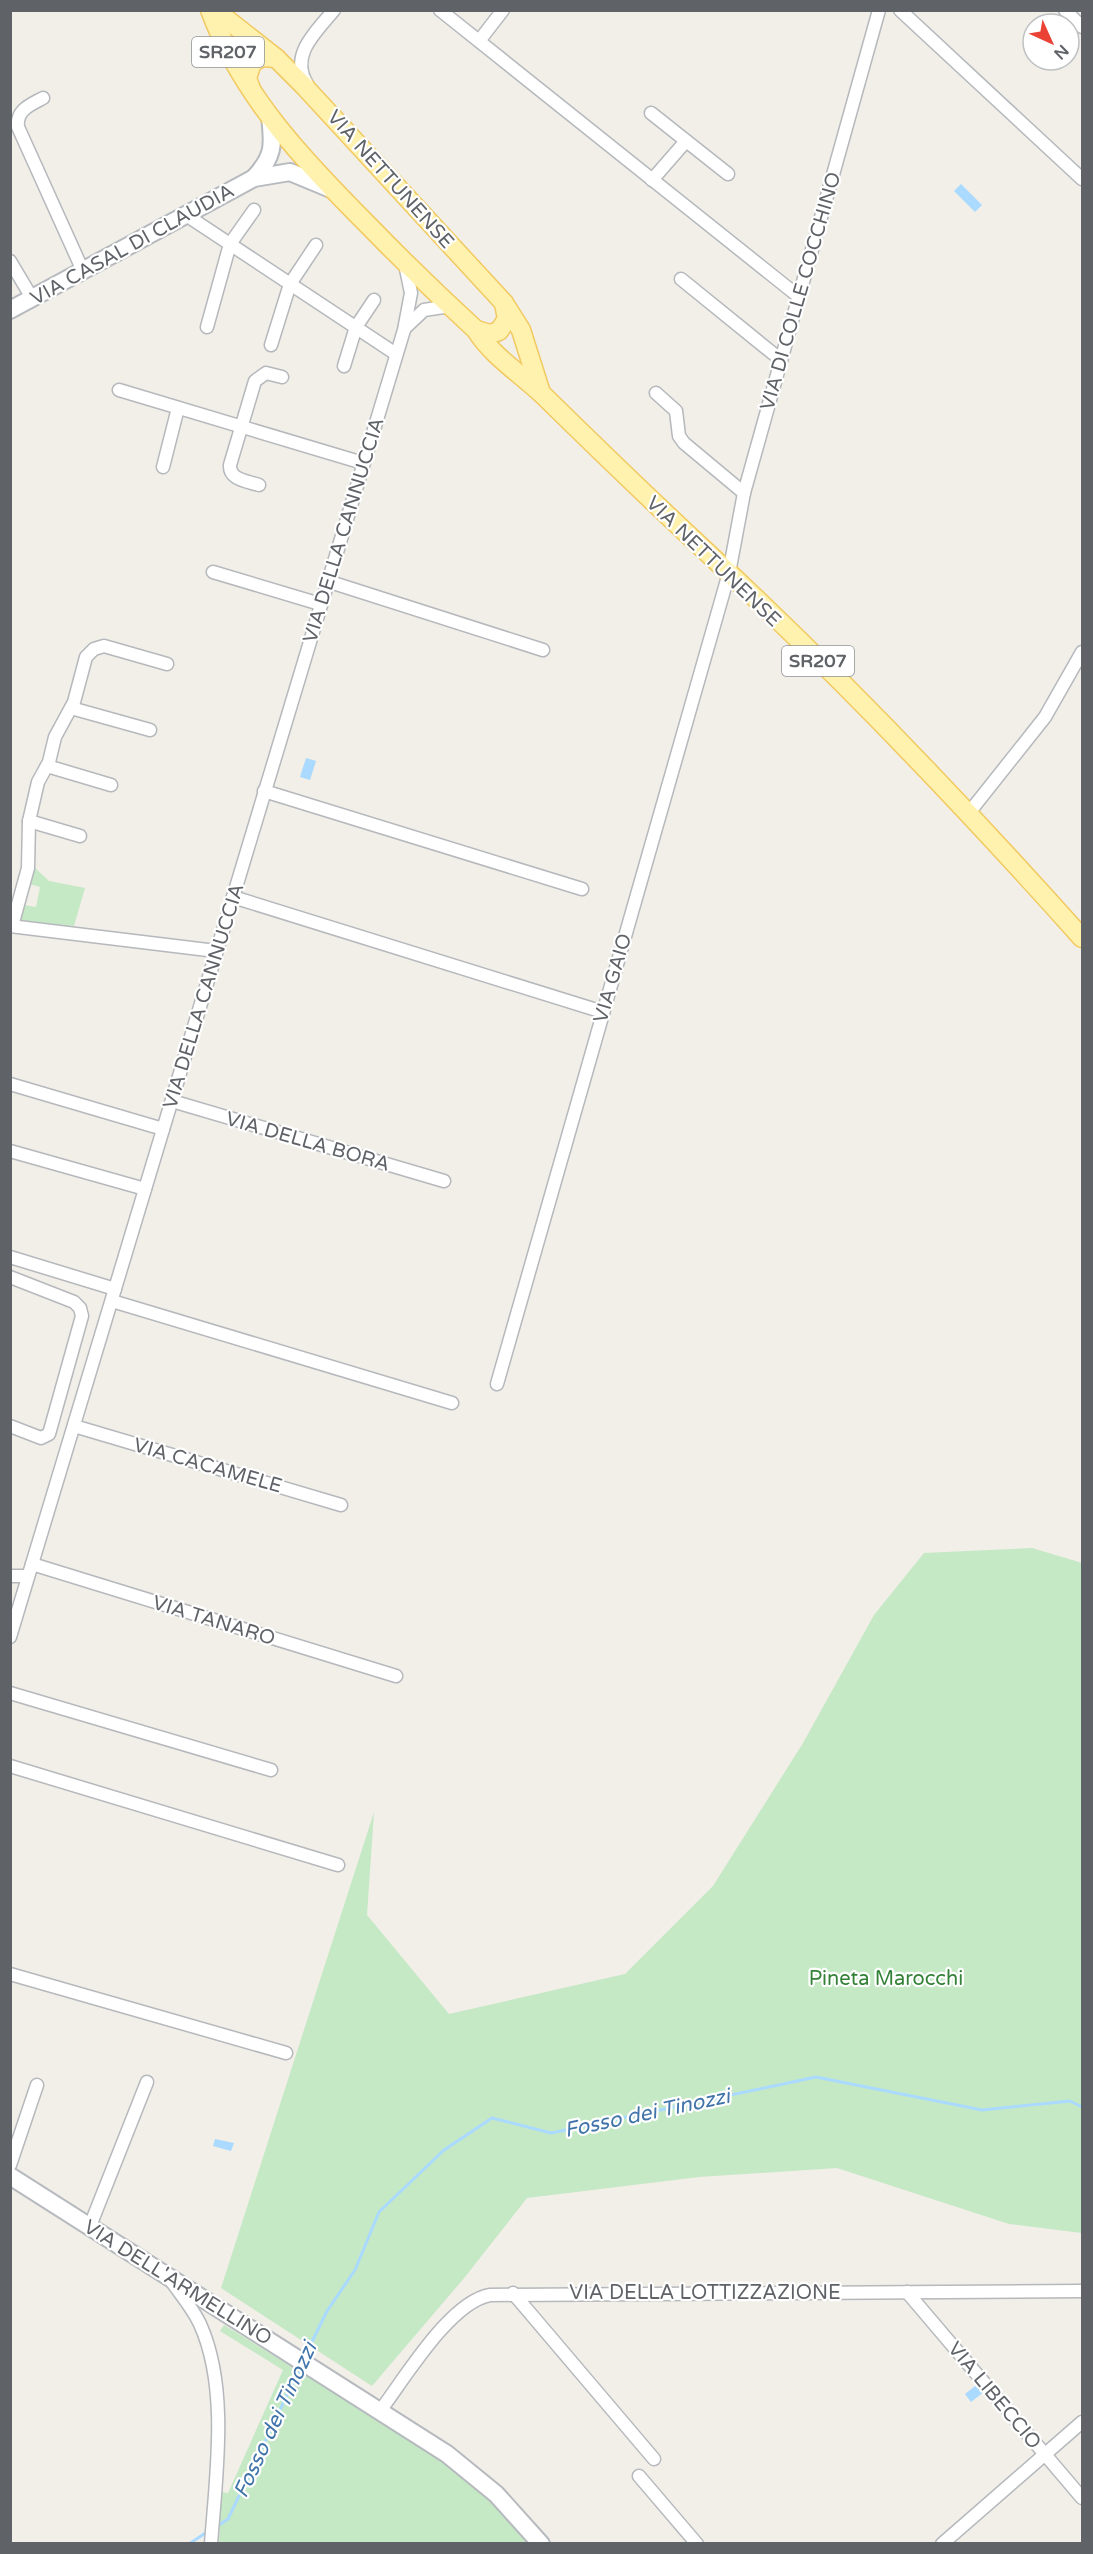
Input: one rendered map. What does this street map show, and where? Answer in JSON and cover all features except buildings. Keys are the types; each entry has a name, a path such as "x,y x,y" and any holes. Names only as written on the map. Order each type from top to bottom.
{"main road":[{"name":"VIA NETTUNENSE","path":"210,10 222,41 251,90 302,158 404,262 476,330 491,349 542,394 603,456 729,573 875,718 1083,938"},
{"name":"VIA NETTUNENSE","path":"215,10 277,60 322,104 504,303 521,330 542,394"},
{"name":"SR207","path":"251,90 247,78 252,63 262,57 277,60"},
{"path":"476,330 490,334 499,331 507,319 504,303"}],"street":[{"path":"322,104 301,72 302,54 334,10"},
{"path":"440,10 798,296"},
{"path":"478,41 503,10"},
{"name":"VIA DI COLLE COCCHINO","path":"729,573 744,493 879,10"},
{"path":"900,10 1083,179"},
{"path":"1065,10 1083,27"},
{"path":"277,60 294,53 310,40"},
{"path":"43,98 21,112 17,119 18,127 83,271"},
{"path":"651,113 728,174"},
{"name":"VIA CASAL DI CLAUDIA","path":"255,178 271,155 270,116"},
{"path":"652,180 686,141"},
{"name":"VIA CASAL DI CLAUDIA","path":"10,310 255,178 290,172 332,189"},
{"path":"207,327 230,244 254,210"},
{"path":"186,215 396,354"},
{"path":"271,345 290,284 316,245"},
{"path":"10,261 32,298"},
{"name":"VIA DELLA CANNUCCIA","path":"10,1637 404,330 411,293 404,262"},
{"path":"681,279 781,360"},
{"path":"344,366 356,327 374,300"},
{"name":"VIA DELLA CANNUCCIA","path":"404,330 421,312 432,307 450,306"},
{"path":"259,485 237,478 230,470 257,378 266,373 282,376"},
{"path":"119,390 363,464"},
{"path":"656,393 676,411 679,436 684,443 744,493"},
{"path":"163,467 178,408"},
{"path":"213,572 320,604"},
{"name":"VIA GAIO","path":"497,1384 729,573"},
{"path":"327,581 543,650"},
{"path":"167,664 108,646 97,647 86,657 71,708 56,737 47,766 38,782 29,821 29,862 11,926 216,951"},
{"path":"968,814 1047,714 1083,652"},
{"path":"71,708 150,730"},
{"path":"47,766 111,785"},
{"path":"264,792 582,889"},
{"path":"29,821 80,836"},
{"path":"232,897 603,1012"},
{"path":"10,1084 163,1129"},
{"name":"VIA DELLA BORA","path":"172,1101 444,1181"},
{"path":"10,1151 145,1189"},
{"path":"10,1257 114,1295 452,1403"},
{"path":"10,1277 71,1300 79,1305 82,1314 49,1434 41,1438 10,1426"},
{"name":"VIA CACAMELE","path":"74,1426 341,1504"},
{"name":"VIA TANARO","path":"10,1576 30,1570 396,1676"},
{"path":"10,1693 271,1770"},
{"path":"10,1766 338,1865"},
{"path":"10,1974 286,2053"},
{"path":"90,2226 147,2082"},
{"path":"10,2165 37,2085"},
{"name":"VIA DELL'ARMELLINO","path":"10,2176 290,2353 473,2474 505,2503 541,2544"},
{"path":"166,2274 196,2317 213,2365 218,2410 212,2542"},
{"name":"VIA DELLA LOTTIZZAZIONE","path":"380,2411 458,2312 482,2297 513,2293 1083,2291"},
{"name":"VIA LIBECCIO","path":"907,2292 1083,2498"},
{"path":"513,2293 654,2459"},
{"path":"942,2544 1083,2422"},
{"path":"639,2476 697,2544"}],"green space":[{"path":"35,868 49,881 85,888 74,926 19,920 24,905 36,907 40,887 30,884"},
{"name":"Pineta Marocchi","path":"1032,1548 1082,1563 1082,2233 1009,2224 837,2168 699,2177 527,2198 465,2277 372,2386 221,2288 374,1812 367,1915 449,2014 625,1974 713,1886 803,1743 874,1615 924,1553"},
{"path":"224,2325 467,2474 539,2544 219,2544 221,2492 228,2493 283,2370 220,2331"}],"water":[{"path":"961,184 982,205 975,212 954,191"},
{"path":"306,758 316,761 310,780 300,777"},
{"path":"215,2139 234,2143 231,2151 213,2146"},
{"path":"979,2383 985,2391 971,2402 965,2394"}],"waterway":[{"name":"Fosso dei Tinozzi","path":"305,2356 327,2311 355,2270 379,2212 444,2150 492,2118 551,2133 816,2077 982,2110 1070,2101 1082,2107"},
{"name":"Fosso dei Tinozzi","path":"216,2527 228,2519 300,2368"},
{"name":"Fosso dei Tinozzi","path":"189,2544 207,2532"}]}
